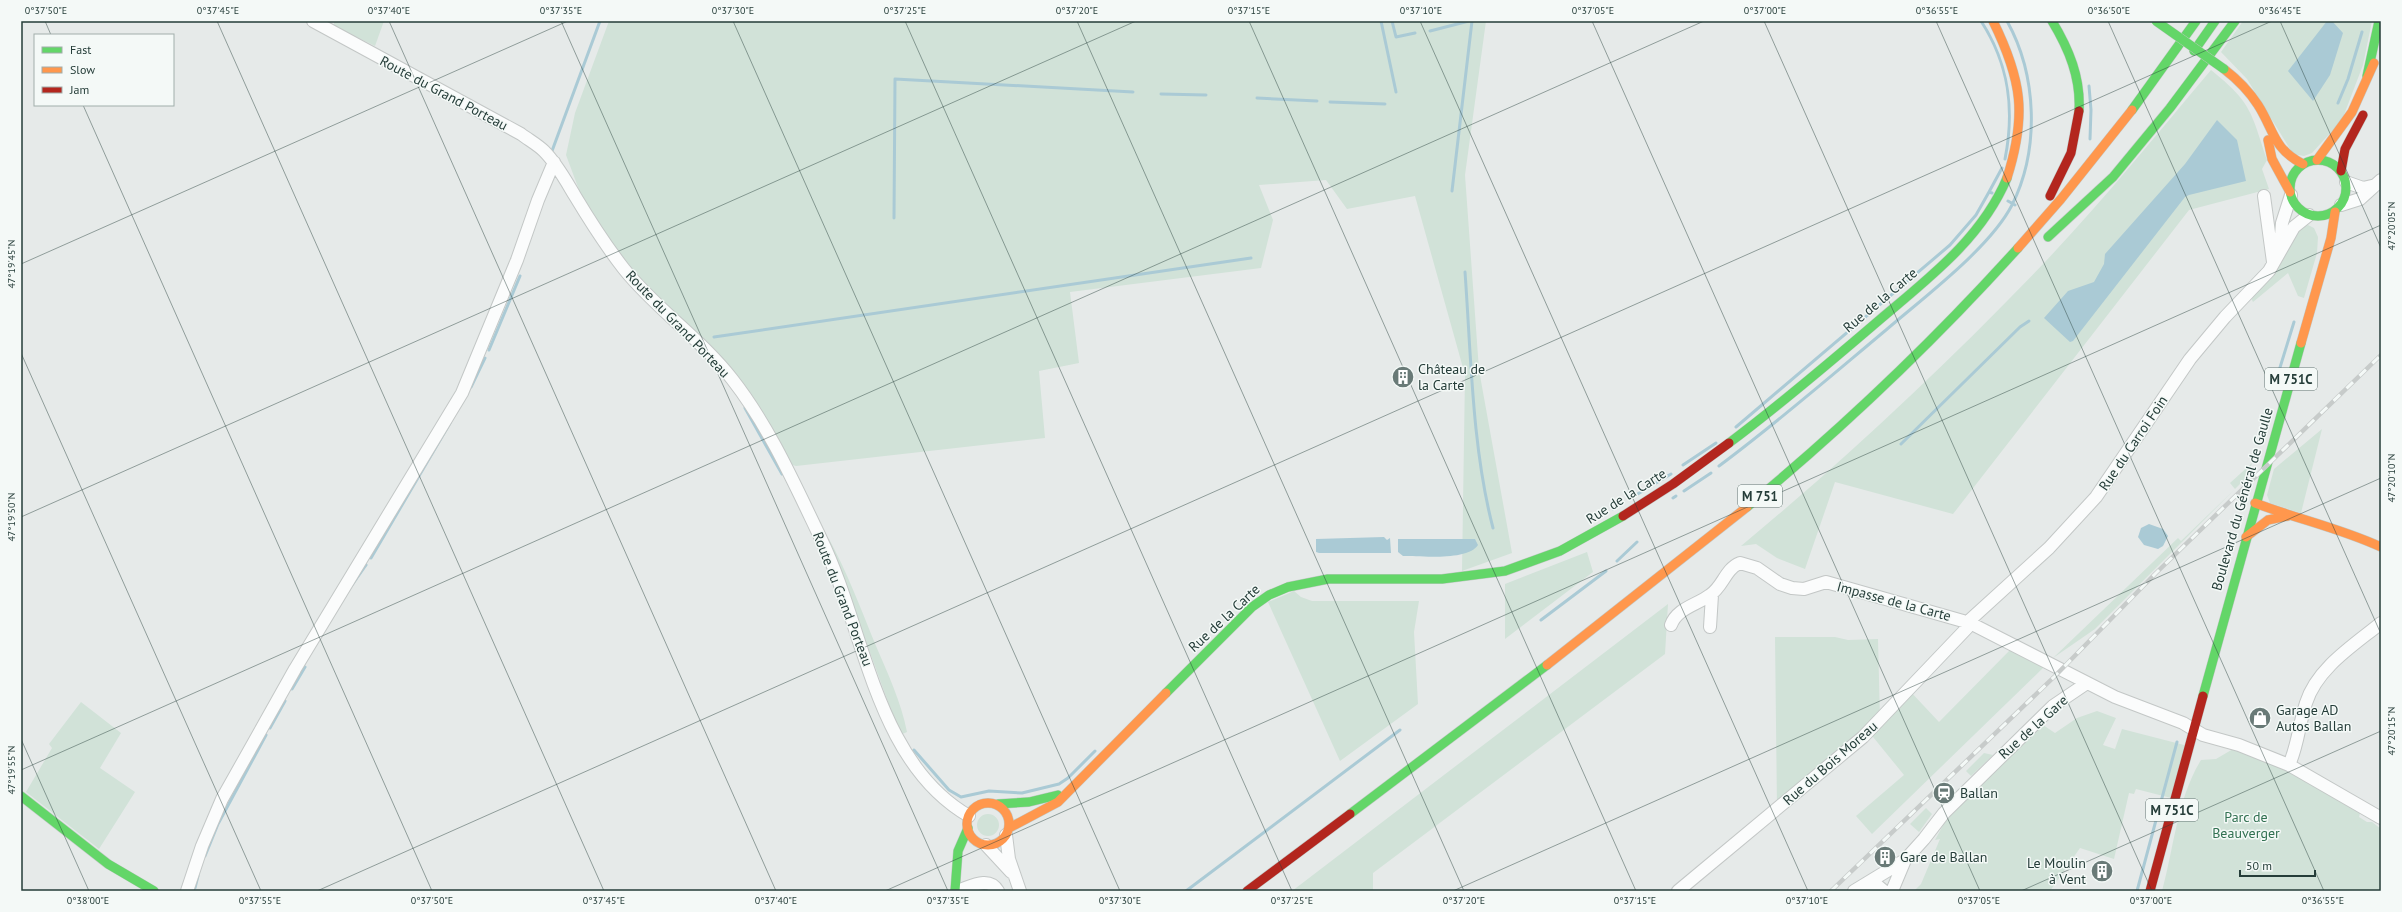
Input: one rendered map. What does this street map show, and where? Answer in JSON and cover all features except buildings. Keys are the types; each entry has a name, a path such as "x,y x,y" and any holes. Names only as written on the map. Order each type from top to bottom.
{"main road":[{"name":"Rue de la Carte","path":"1008,832 1058,802 1252,607 1276,590 1308,581 1459,578 1508,571 1554,554 1608,525 1670,486 1747,431 1948,261 1982,225 1996,203 2010,173 2017,144 2020,115 2013,70 2006,47 1993,21"},
{"path":"2010,258 2058,184 2070,157 2078,130 2080,102 2077,78 2068,50 2052,21"},
{"path":"2156,21 2224,69 2250,95 2282,153 2303,164"},
{"name":"M 751","path":"1247,891 1598,626 1760,496 1820,445 1896,375 2010,258 2112,136 2196,21"},
{"path":"2190,58 2215,21"},
{"path":"2100,176 2046,240 2113,177 2170,108 2235,21"},
{"path":"2367,76 2379,21"},
{"path":"2317,160 2352,112 2381,48"},
{"path":"2341,171 2345,149 2366,105 2381,48"},
{"path":"2266,124 2272,159 2290,194"},
{"path":"2290,194 2292,178 2303,164 2317,160 2330,162 2341,171 2346,182"},
{"name":"M 751C","path":"2338,209 2346,194 2346,182"},
{"name":"M 751C","path":"2290,194 2295,206 2312,216"},
{"path":"2312,216 2326,216 2338,209"},
{"name":"Boulevard du Général de Gaulle","path":"2194,728 2338,209"},
{"name":"Boulevard du Général de Gaulle","path":"2312,216 2322,230 2326,254"},
{"path":"2256,503 2288,516 2353,534 2381,547"},
{"path":"2246,537 2268,520 2288,516"},
{"name":"M 751C","path":"2150,891 2194,728"},
{"path":"956,891 957,870 955,856 957,847 968,828 969,816 978,805 984,803 998,804 1029,802 1066,794"},
{"path":"21,796 108,864 154,891"},
{"path":"957,870 969,853 983,844 1001,841 1008,832 1009,819 1005,810 998,804"},
{"path":"968,828 974,840 983,844"}],"street":[{"name":"Route du Grand Porteau","path":"312,21 521,134 544,150 554,162 591,222 624,269 656,304 704,347 732,378 754,411 822,541 900,746 932,789 969,816"},
{"path":"187,891 202,846 222,799 303,656 462,393 518,260 538,200 554,162"},
{"path":"2346,182 2363,188 2378,183"},
{"path":"2338,209 2360,199 2378,183"},
{"name":"Rue du Carroi Foin","path":"2280,250 2282,223 2290,194"},
{"path":"2264,196 2274,263"},
{"name":"Rue du Carroi Foin","path":"1970,623 2064,533 2096,497 2190,359 2214,329 2274,263 2294,227 2312,216"},
{"name":"Impasse de la Carte","path":"1675,626 1678,614 1712,595 1731,568 1744,563 1757,568 1780,584 1792,588 1804,589 1826,582 1970,623 2048,661 2087,683"},
{"path":"1710,627 1712,595"},
{"name":"Rue du Bois Moreau","path":"1678,891 1863,737 1967,628 1970,623"},
{"path":"2289,765 2294,754 2306,703 2317,681 2330,666 2381,623"},
{"path":"2087,683 2194,728 2203,735 2239,745 2289,765 2381,818"},
{"name":"Rue de la Gare","path":"1854,891 1905,860 1924,839 1944,813 1985,771 2053,706 2087,683"},
{"path":"1008,832 1012,873 1020,891"},
{"path":"983,844 1012,873"},
{"name":"Rue de la Gare","path":"1892,891 1905,860"},
{"path":"956,891 986,882 992,884 998,891"},
{"path":"1866,884 1878,886 1884,891"}],"green space":[{"path":"334,21 384,21 375,46 334,26"},
{"path":"609,21 1486,21 1465,175 1479,370 1512,553 1462,571 1465,375 1415,196 1347,209 1326,180 1259,185 1273,220 1261,268 1070,292 1079,363 1039,371 1045,438 796,466 782,462 731,378 656,304 591,222 566,155 575,113"},
{"path":"2243,21 2372,21 2363,65 2342,120 2312,153 2304,156 2293,154 2247,79 2221,52"},
{"path":"2211,70 2225,81 2243,100 2253,119 2267,160 2262,169 2269,189 2189,210 1953,514 1835,482 1805,569 1777,558 1756,544 1741,546 1820,479 1896,409 2008,300 2087,216"},
{"path":"2308,225 2314,228 2318,237 2317,253 2304,298 2298,296 2288,273 2253,302 2251,298 2277,270 2297,232 2302,227"},
{"path":"2322,429 2301,513 2270,503 2267,495 2274,469"},
{"path":"2252,463 2248,476 2235,489 2230,483"},
{"path":"2235,489 2095,629 2053,658 2178,538 2181,541"},
{"path":"828,537 854,591 898,699 907,732 900,735"},
{"path":"1587,552 1593,572 1505,639 1505,584"},
{"path":"1294,591 1301,597 1312,601 1419,601 1414,632 1418,704 1340,761 1268,602"},
{"path":"1668,604 1665,654 1373,873 1373,891 1292,891"},
{"path":"1775,637 1835,637 1848,640 1878,639 1880,720 1908,689 1939,722 2010,650 2044,667 1872,834 1856,816 1904,775 1869,732 1777,809"},
{"path":"81,702 121,733 100,768 135,792 99,849 26,792 52,748 49,744"},
{"path":"2097,711 2116,718 2103,745 2115,749 2122,729 2188,746 2175,799 2136,789 2134,794 2129,793 2114,859 2080,848 2050,891 1914,891 1921,884 1940,839 1935,840 1947,818 2043,725 2055,733 2077,718"},
{"name":"Parc de Beauverger","path":"2233,749 2262,757 2360,813 2359,817 2367,822 2372,822 2381,829 2381,891 2162,891 2181,807 2193,775 2201,760 2216,759"},
{"path":"1984,753 1993,755 1971,776 1966,771"},
{"path":"1926,808 1932,814 1919,832 1910,824"},
{"path":"988,814 996,817 999,825 996,833 988,836 980,833 977,825 980,817"}],"water":[{"path":"2327,21 2332,21 2343,33 2330,75 2313,101 2288,71"},
{"path":"2217,120 2237,140 2246,181 2185,197 2073,341 2070,342 2044,318 2068,291 2094,282 2104,264 2105,254 2185,164"},
{"path":"2149,524 2163,529 2168,536 2163,546 2158,549 2144,545 2138,537 2141,528"},
{"path":"1384,537 1387,540 1390,538 1391,553 1316,552 1316,539"},
{"path":"1398,539 1475,539 1478,545 1473,550 1455,556 1403,556 1398,552"}],"waterway":[{"path":"552,151 600,21"},
{"path":"1381,21 1396,92"},
{"path":"1392,21 1396,37 1415,33"},
{"path":"1430,31 1469,21"},
{"path":"1452,191 1472,21"},
{"path":"1981,21 1998,54 2004,70 2007,87 2009,122 2005,159"},
{"path":"1719,466 1783,416 1955,272 1988,238 2002,221 2012,205 2021,183 2031,136 2029,88 2017,42 2007,21"},
{"path":"2338,103 2348,79 2362,32"},
{"path":"894,218 895,79 1133,92"},
{"path":"2089,86 2091,110 2090,139"},
{"path":"1161,94 1206,95"},
{"path":"1257,98 1317,101"},
{"path":"1330,102 1385,104"},
{"path":"1989,192 2002,168"},
{"path":"1736,427 1950,245 1976,215 1989,192 1992,193"},
{"path":"2008,201 2015,205"},
{"path":"714,337 1251,258"},
{"path":"1465,272 1476,433 1486,497 1493,528"},
{"path":"489,350 520,276"},
{"path":"1901,444 2020,327 2029,321"},
{"path":"2278,374 2294,322"},
{"path":"471,387 485,358"},
{"path":"745,408 782,474"},
{"path":"371,558 450,423"},
{"path":"1683,465 1716,443"},
{"path":"1684,491 1711,473"},
{"path":"1631,498 1671,474"},
{"path":"1613,509 1621,504"},
{"path":"1617,561 1637,542"},
{"path":"352,585 366,565"},
{"path":"1541,620 1606,571"},
{"path":"292,689 305,667"},
{"path":"270,728 285,701"},
{"path":"1186,891 1400,730"},
{"path":"205,856 218,824 266,735"},
{"path":"2137,891 2177,742"},
{"path":"914,750 949,790 961,797 989,791 1022,793 1059,784 1068,778 1095,751"},
{"path":"195,888 198,876"}],"railway":[{"path":"1831,891 2055,676 2156,573 2381,355"}],"traffic: fast":[{"path":"2052,21 2064,42 2073,64 2078,87 2079,111"},
{"path":"2156,21 2224,69"},
{"path":"2132,110 2196,21"},
{"path":"2194,51 2215,21"},
{"path":"2048,237 2113,177 2170,108 2235,21"},
{"path":"2367,76 2379,21"},
{"path":"2312,160 2324,160 2334,164 2342,172 2346,182 2346,188 2346,194 2342,204 2334,212 2324,216 2312,216 2302,212 2294,204 2290,194 2290,182 2294,172 2302,164 2312,160"},
{"path":"1729,443 1822,369 1951,258 1983,221 2007,178"},
{"path":"1747,507 1818,446 1921,350 2018,248"},
{"path":"2203,696 2301,343"},
{"path":"1166,693 1252,607 1269,595 1288,587 1328,579 1442,579 1505,571 1560,551 1623,516"},
{"path":"1350,814 1547,665"},
{"path":"998,804 1029,802 1058,795"},
{"path":"21,796 108,864 154,891"},
{"path":"955,891 958,851 968,828"}],"traffic: slow":[{"path":"1993,21 2010,62 2018,98 2019,116 2017,135 2007,178"},
{"path":"2317,160 2352,112 2374,63"},
{"path":"2224,69 2234,77 2254,100 2280,145 2293,158 2303,164"},
{"path":"2018,248 2061,199 2132,110"},
{"path":"2268,140 2272,159 2290,192"},
{"path":"2301,343 2331,238 2335,212"},
{"path":"2255,503 2350,534 2381,547"},
{"path":"1547,665 1747,507"},
{"path":"2246,537 2268,520 2288,516"},
{"path":"1009,828 1058,802 1166,693"},
{"path":"984,803 992,803 1000,806 1006,812 1009,824 1006,836 1000,842 992,845 984,845 976,842 970,836 967,828 967,820 970,812 976,806 984,803"}],"traffic: jam":[{"path":"2050,196 2071,153 2079,111"},
{"path":"2341,171 2345,149 2363,115"},
{"path":"1623,516 1673,484 1729,443"},
{"path":"2150,891 2203,696"},
{"path":"1247,891 1350,814"}],"place":[{"name":"Château de la Carte","path":"1403,377"},
{"name":"Garage AD Autos Ballan","path":"2260,718"},
{"name":"Ballan","path":"1944,793"},
{"name":"Gare de Ballan","path":"1885,857"},
{"name":"Le Moulin à Vent","path":"2102,871"}]}
